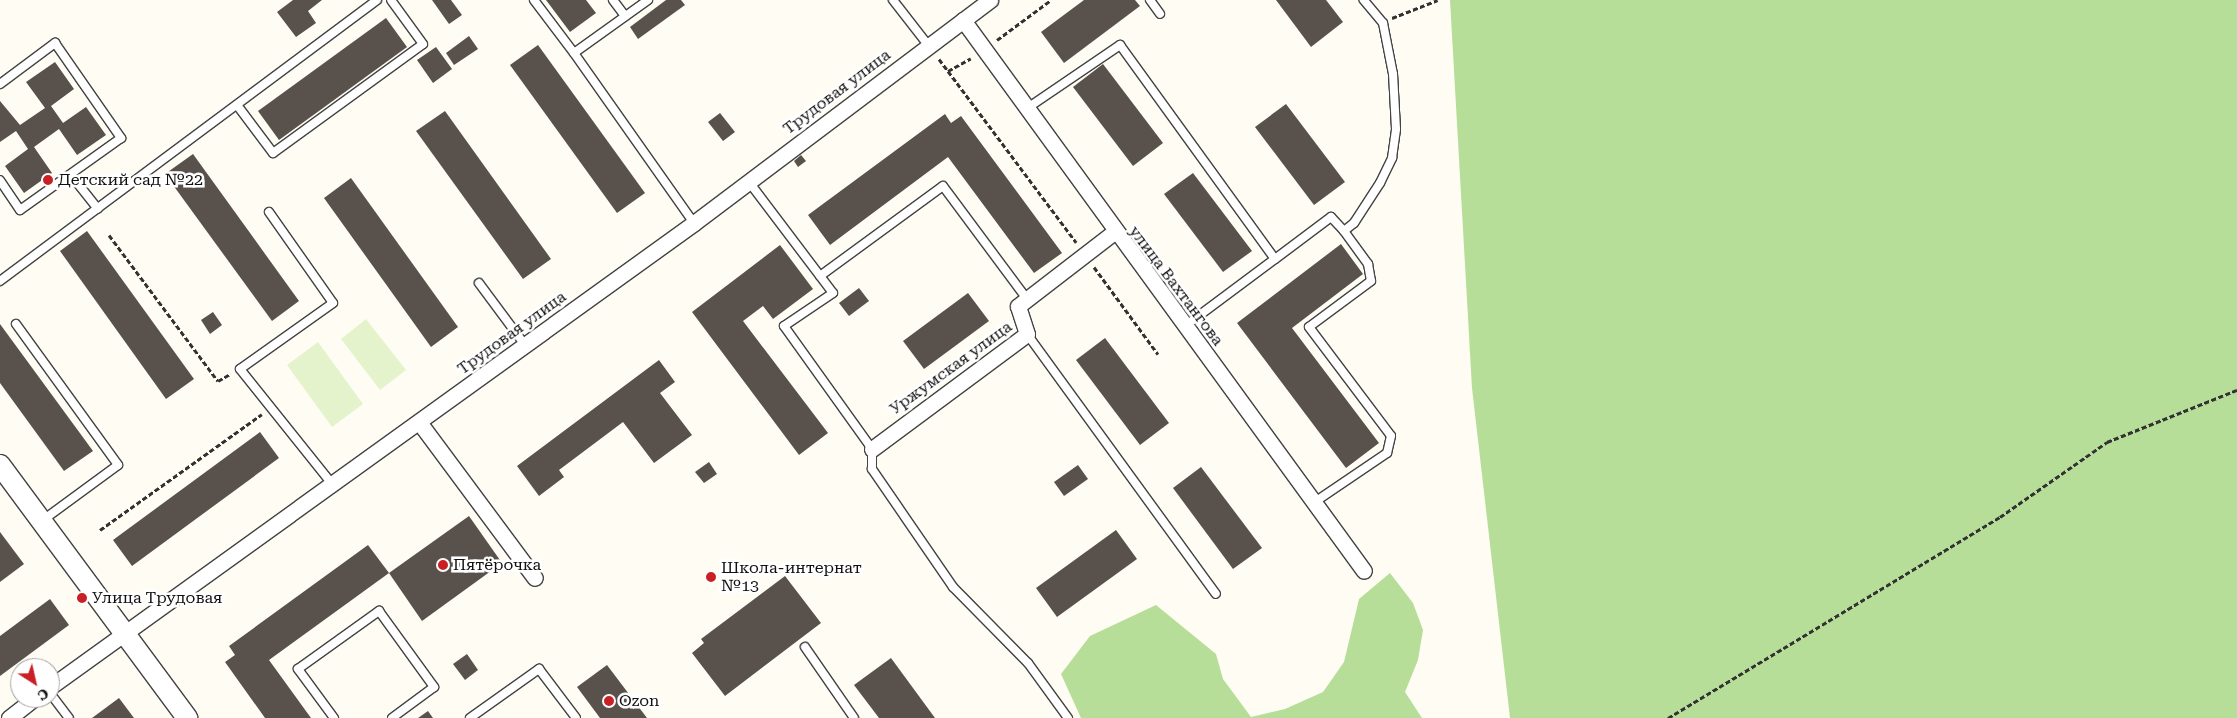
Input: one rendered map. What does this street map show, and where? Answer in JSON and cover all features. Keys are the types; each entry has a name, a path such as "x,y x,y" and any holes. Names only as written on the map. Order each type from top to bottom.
{"street":[{"name":"Трудовая улица","path":"60,680 694,223 990,0"},
{"name":"улица Вахтангова","path":"963,20 1114,232 1316,501 1364,571"},
{"path":"1027,299 1114,232"},
{"name":"Уржумская улица","path":"872,449 1027,334 1018,306 1027,299"},
{"path":"418,422 535,578"},
{"path":"0,464 187,718"},
{"path":"9,718 22,708"}],"lane":[{"path":"0,281 377,0"},
{"path":"238,105 272,153 423,44 391,0"},
{"path":"534,0 574,52 694,223"},
{"path":"613,0 625,16"},
{"path":"574,52 648,0"},
{"path":"893,0 928,45"},
{"path":"1150,0 1160,14"},
{"path":"1344,231 1354,223 1392,158 1396,130 1393,74 1383,23 1364,0"},
{"path":"0,84 55,43 120,138 20,210 0,180"},
{"path":"1026,109 1120,45 1275,259"},
{"path":"71,175 98,209"},
{"path":"748,182 833,293 784,326 872,449 872,469 953,587 1028,663 1068,718"},
{"path":"820,276 943,186 1027,299"},
{"path":"269,212 333,303 240,369 273,407 332,484"},
{"path":"1185,326 1330,217 1344,231 1368,264 1371,281 1309,327 1391,436 1386,453 1316,501"},
{"path":"478,283 525,345"},
{"path":"16,324 118,465 42,521"},
{"path":"1027,334 1216,594"},
{"path":"334,718 298,669 378,611 434,687 392,718"},
{"path":"805,647 854,718"},
{"path":"470,718 539,669 576,718"},
{"path":"60,706 69,718"}],"path":[{"path":"948,71 984,50 1051,0"},
{"path":"1383,23 1414,6 1438,0"},
{"path":"928,45 1158,354"},
{"path":"108,235 218,381 240,369"},
{"path":"1668,718 2000,517 2107,442 2237,390"},
{"path":"100,530 273,407"}],"green space":[{"path":"1450,0 2237,0 2237,718 1510,718 1472,388"},
{"path":"366,319 406,370 380,390 341,339"},
{"path":"318,342 363,404 332,427 287,365"},
{"path":"1390,573 1413,603 1423,630 1418,660 1405,692 1422,718 1081,718 1061,674 1090,636 1156,605 1216,654 1223,679 1251,717 1285,709 1323,692 1344,662 1359,599"}],"building":[{"path":"293,0 322,0 308,11 316,23 296,37 277,12"},
{"path":"432,0 451,0 462,15 449,24"},
{"path":"546,0 586,0 596,13 570,32"},
{"path":"666,0 681,0 685,5 638,39 630,27"},
{"path":"1084,0 1135,0 1140,6 1064,63 1041,32"},
{"path":"1276,0 1326,0 1343,22 1311,47"},
{"path":"386,18 407,47 279,140 258,111"},
{"path":"469,36 478,49 454,65 446,53"},
{"path":"538,45 645,193 617,213 510,65"},
{"path":"436,47 452,69 433,83 417,60"},
{"path":"55,62 74,89 51,106 63,123 86,107 106,135 77,155 59,129 34,147 52,173 24,193 5,166 28,149 16,131 0,142 0,101 20,125 45,108 26,82"},
{"path":"1103,64 1163,143 1133,166 1073,87"},
{"path":"1286,104 1345,182 1314,205 1255,127"},
{"path":"445,111 551,259 523,279 416,131"},
{"path":"720,113 735,132 723,141 708,122"},
{"path":"945,114 951,123 961,116 1062,253 1034,273 948,157 830,245 808,215"},
{"path":"193,154 299,301 272,321 165,174"},
{"path":"801,155 806,161 798,167 794,161"},
{"path":"1193,173 1252,251 1223,272 1164,194"},
{"path":"351,178 458,327 431,347 324,198"},
{"path":"87,231 194,379 166,399 60,251"},
{"path":"1341,244 1363,274 1292,328 1379,443 1346,468 1237,323"},
{"path":"780,245 813,289 773,319 763,306 743,321 828,433 799,455 692,312"},
{"path":"859,288 869,301 849,316 839,303"},
{"path":"968,293 989,321 924,369 903,341"},
{"path":"213,312 222,325 210,334 201,320"},
{"path":"0,324 93,451 64,471 0,383"},
{"path":"1105,338 1169,423 1140,445 1076,360"},
{"path":"659,360 675,382 660,393 692,435 654,463 623,422 559,470 564,477 539,496 517,466"},
{"path":"260,432 279,458 132,566 113,540"},
{"path":"709,462 717,474 704,483 695,472"},
{"path":"1078,465 1088,479 1064,496 1054,482"},
{"path":"1201,467 1262,548 1233,569 1173,488"},
{"path":"469,516 502,563 422,621 389,573"},
{"path":"1116,530 1137,559 1057,617 1036,588"},
{"path":"0,532 24,564 0,582"},
{"path":"368,545 389,573 269,660 311,718 265,718 225,662 235,655 229,646"},
{"path":"785,576 821,623 725,696 692,653 704,643 701,639"},
{"path":"50,599 69,625 24,658 10,658 10,669 0,676 0,636"},
{"path":"467,654 478,670 465,680 453,664"},
{"path":"891,658 935,718 879,718 854,685"},
{"path":"607,665 647,718 600,718 577,687"},
{"path":"119,698 134,718 92,718"},
{"path":"428,711 433,718 418,718"}],"place":[{"name":"Детский сад №22","path":"48,180"},
{"name":"Пятёрочка","path":"443,565"},
{"name":"Школа-интернат №13","path":"711,577"},
{"name":"Улица Трудовая","path":"82,598"},
{"name":"Ozon","path":"609,701"}]}
